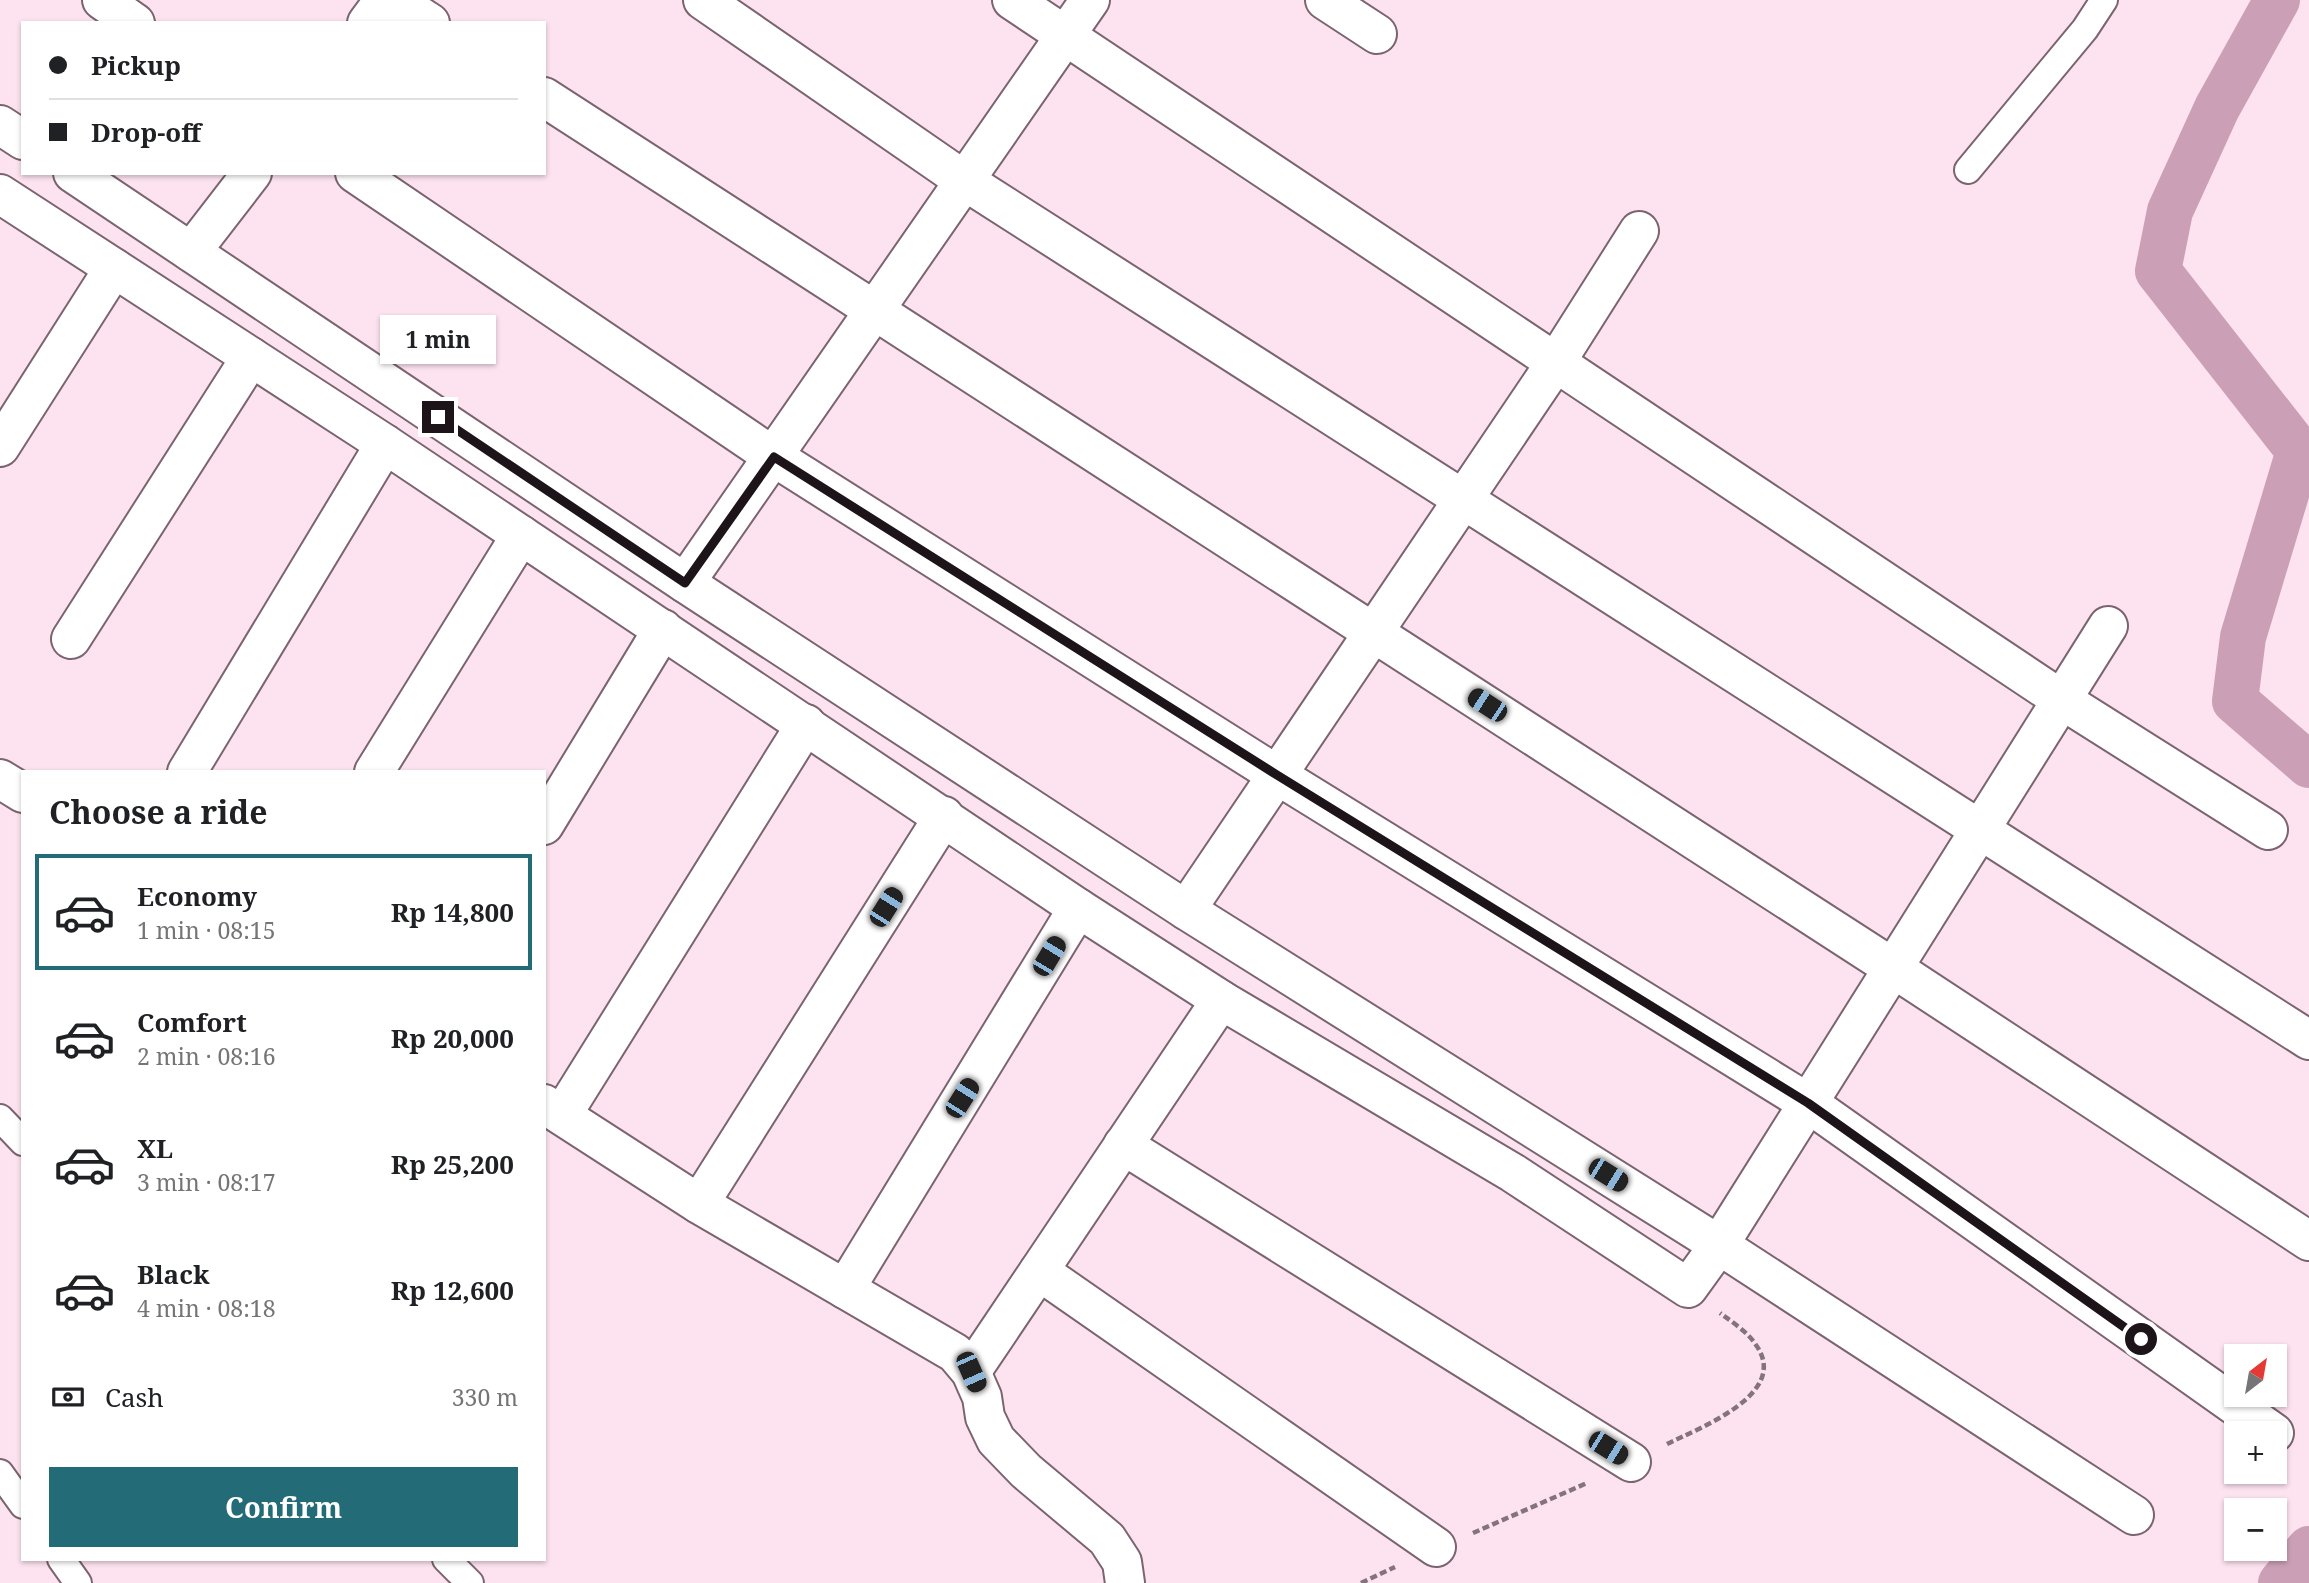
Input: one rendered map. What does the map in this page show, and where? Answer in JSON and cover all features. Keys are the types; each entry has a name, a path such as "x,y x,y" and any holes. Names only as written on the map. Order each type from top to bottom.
{"street":[{"path":"103,0 132,21"},
{"path":"368,21 384,0"},
{"path":"395,0 427,21"},
{"path":"704,0 965,181 2309,1040"},
{"path":"1012,0 2062,700 2268,830"},
{"path":"685,583 1090,0"},
{"path":"1325,0 1377,34"},
{"path":"546,98 1893,968 2309,1241"},
{"path":"0,125 21,139"},
{"path":"76,175 685,583 1186,910 1542,1132 2134,1515"},
{"path":"191,252 249,175"},
{"path":"358,175 774,457 1277,775 1808,1103 2257,1421"},
{"path":"0,194 386,444 1078,908 1221,1000 1513,1173 1688,1288 1719,1245 2108,626"},
{"path":"1186,910 1556,362 1639,231"},
{"path":"0,447 114,268"},
{"path":"71,639 251,357"},
{"path":"188,770 386,444"},
{"path":"375,770 522,535"},
{"path":"546,822 663,629"},
{"path":"806,724 553,1109 699,1204 955,1353 971,1372 982,1397 985,1417 996,1440 1026,1471 1107,1539 1122,1562 1125,1583"},
{"path":"0,779 21,792"},
{"path":"699,1204 944,816"},
{"path":"845,1289 1078,908"},
{"path":"971,1372 1221,1000"},
{"path":"1513,1173 1542,1132"},
{"path":"1123,1145 1631,1462"},
{"path":"1039,1271 1436,1547"}],"lane":[{"path":"1968,170 2085,29 2104,0"},
{"path":"0,1118 21,1140"},
{"path":"0,1473 21,1502"},
{"path":"62,1561 78,1583"},
{"path":"448,1561 470,1583"}],"waterway":[{"path":"2277,0 2217,108 2170,211 2158,271 2299,451 2243,637 2235,701 2309,765"},
{"path":"2281,1583 2309,1549"}],"route":[{"path":"438,417 685,583 774,457 1277,775 1808,1103 2141,1339"}]}
